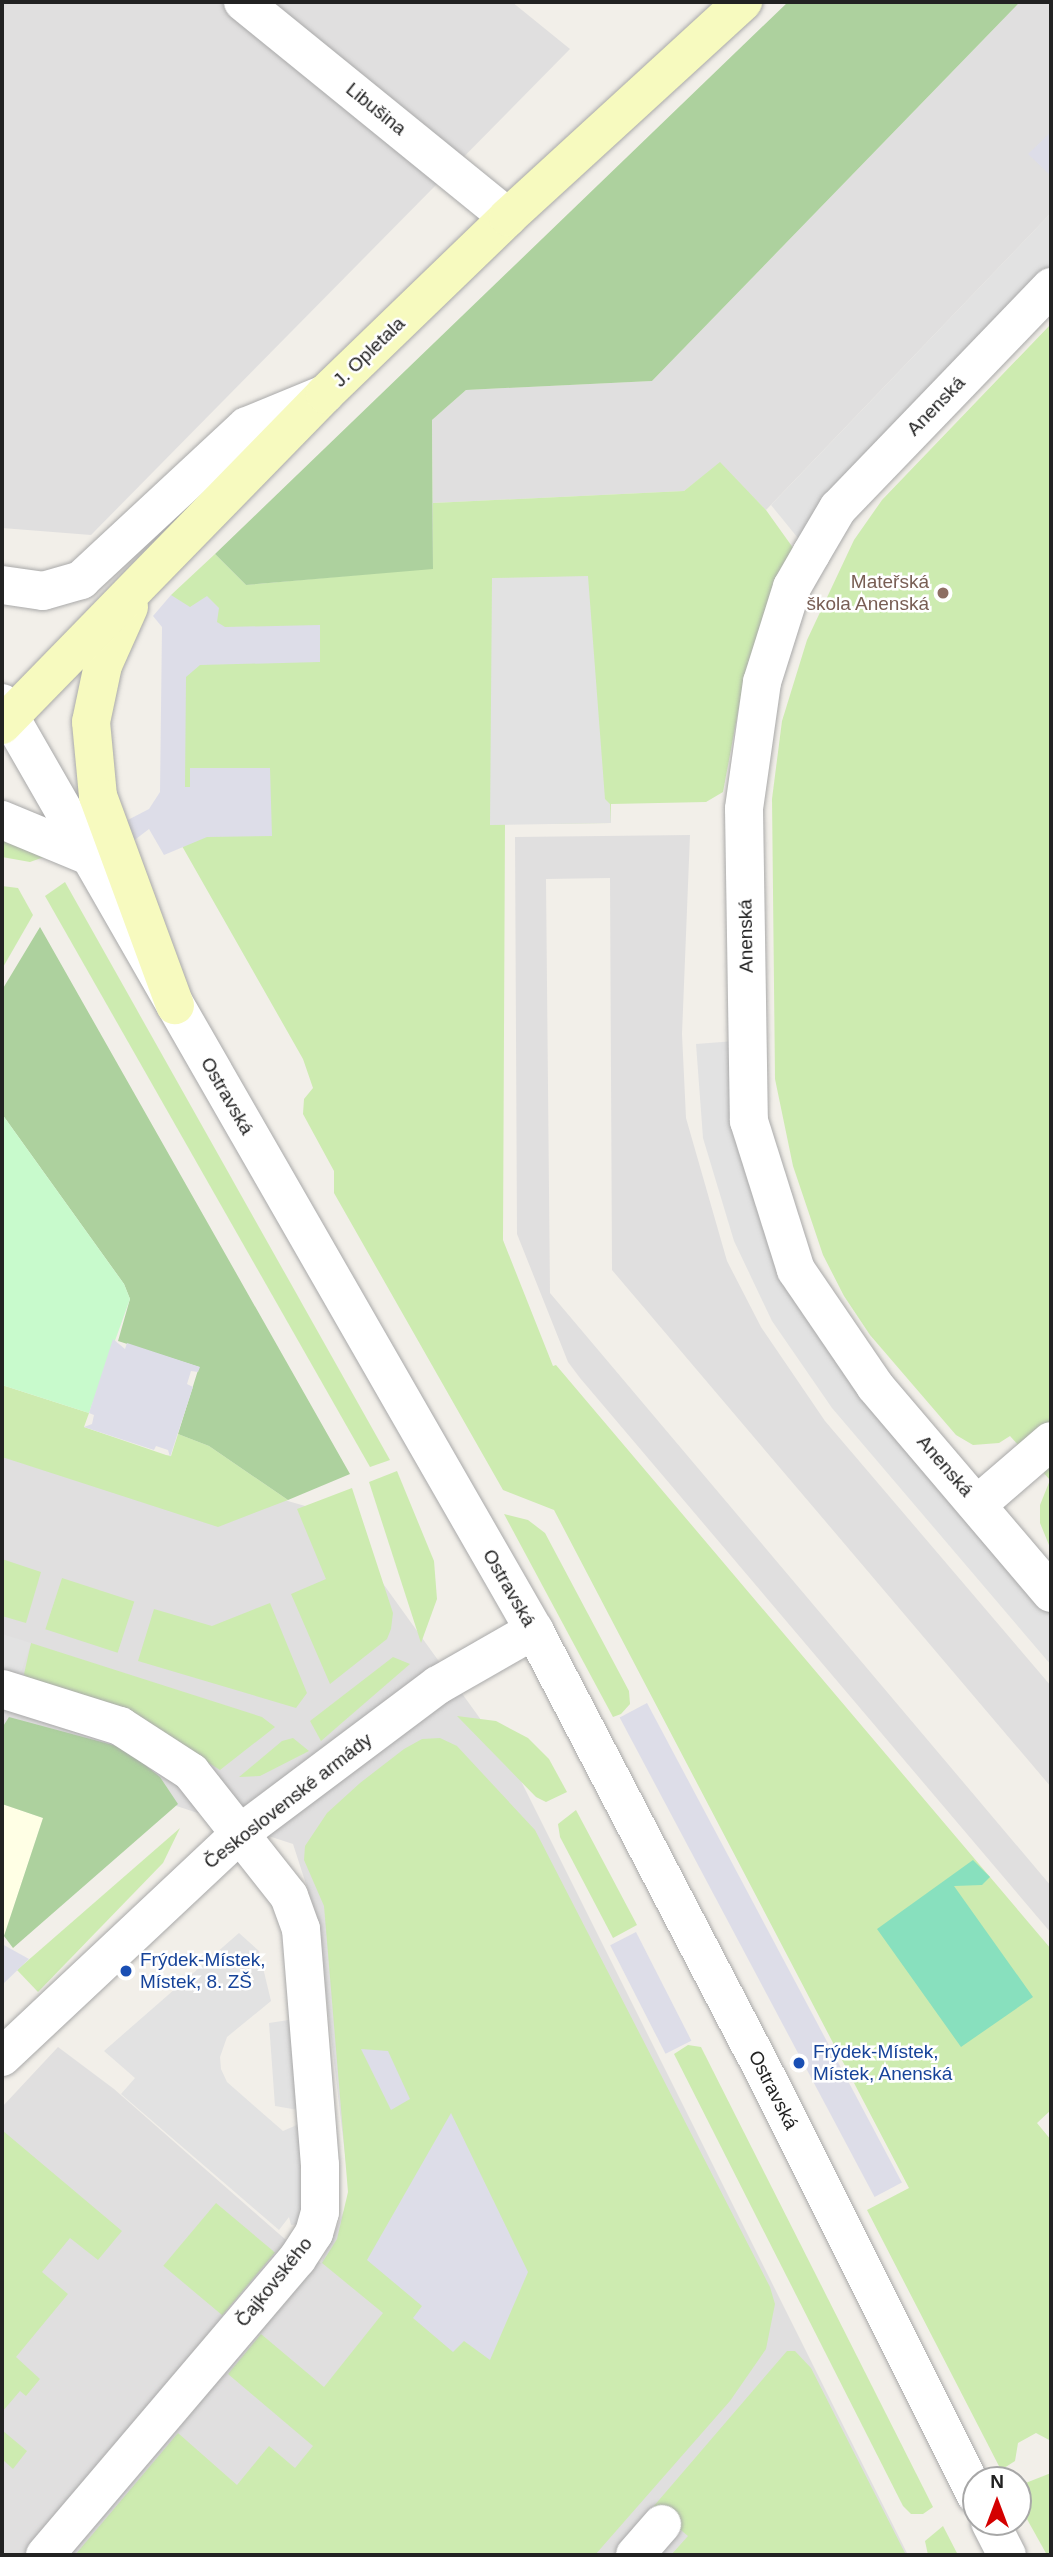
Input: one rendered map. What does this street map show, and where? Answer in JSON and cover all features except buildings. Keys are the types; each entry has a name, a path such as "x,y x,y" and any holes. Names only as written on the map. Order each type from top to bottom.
{"main road":[{"name":"J. Opletala","path":"4,715 140,583 325,394 508,217 743,2"},
{"path":"140,583 103,665 91,722 98,796 175,1005"}],"street":[{"name":"Libušina","path":"243,2 508,217"},
{"name":"Anenská","path":"1051,287 838,508 792,587 762,682 744,809 749,1121 796,1270 875,1386 1051,1593"},
{"path":"2,585 43,591 81,580 247,426 325,394"},
{"name":"Ostravská","path":"4,715 89,856 534,1630 754,2052 962,2467"},
{"path":"2,820 89,856"},
{"path":"978,1504 1051,1441"},
{"name":"Československé armády","path":"2,2057 242,1832 438,1685 534,1630"},
{"name":"Čajkovského","path":"2,1689 120,1726 191,1772 242,1832 289,1896 301,1929 320,2212 313,2233 297,2259 45,2555"},
{"path":"635,2555 662,2524"},
{"path":"997,2536 1007,2555"}],"shaded area":[{"path":"2,2 512,2 570,49 91,535 2,528"},
{"path":"1020,2 1051,2 1051,213 766,510 720,463 684,491 433,503 432,420 466,390 652,381"},
{"path":"1051,132 1051,176 1028,154"},
{"path":"1051,213 1051,287 811,554 771,505"},
{"path":"588,576 605,799 610,804 611,823 490,825 492,578"},
{"path":"171,595 190,607 207,596 219,608 217,622 225,627 320,625 320,662 200,665 186,677 185,787 190,787 190,768 270,768 272,836 207,837 164,855 149,829 132,842 122,823 149,809 160,792 162,627 153,616"},
{"path":"690,835 682,1034 686,1118 727,1261 761,1327 825,1421 1051,1686 1051,1787 612,1270 610,878 546,879 550,1293 1051,1886 1051,1933 580,1378 568,1362 517,1234 515,837"},
{"path":"748,1040 796,1270 1051,1593 1051,1665 832,1408 772,1321 734,1241 703,1138 696,1044"},
{"path":"113,1339 125,1349 127,1343 200,1367 198,1372 191,1371 187,1384 193,1387 170,1457 168,1450 156,1446 154,1450 84,1427 92,1424 94,1415 89,1413"},
{"path":"2,1419 333,1514 512,1763 908,2555 2,2555 2,2107 58,2047 114,2089 286,2240 321,2263 350,2197 317,1918 293,1844 2,1749"},
{"path":"2,1634 31,1643 2,1728"},
{"path":"647,1703 902,2182 875,2197 620,1718"},
{"path":"2,1804 43,1818 4,1936 2,1936"},
{"path":"636,1932 691,2041 666,2054 610,1945"},
{"path":"239,1933 259,1951 271,2001 227,2037 220,2057 221,2069 227,2082 283,2131 299,2124 302,2224 291,2225 289,2217 279,2230 121,2094 135,2078 104,2051"},
{"path":"2,1944 29,1959 2,1985"},
{"path":"308,2017 316,2113 275,2106 269,2023"},
{"path":"361,2049 388,2051 410,2099 391,2110"},
{"path":"451,2113 528,2272 490,2360 464,2341 453,2352 413,2318 422,2306 367,2260"}],"green space":[{"path":"788,2 1020,2 652,381 466,390 432,420 433,569 246,585 215,554"},
{"path":"1051,324 1051,1550 1040,1523 1040,1505 1050,1480 1010,1436 999,1443 973,1445 956,1435 870,1335 844,1296 823,1255 793,1166 775,1079 772,799 782,721 807,640 854,540 882,500"},
{"path":"720,462 766,510 796,552 776,586 746,669 723,792 706,802 611,804 611,823 505,824 503,1240 553,1366 556,1365 1051,1949 1051,2110 1037,2123 1051,2140 1051,2441 1036,2433 1018,2443 1015,2461 1007,2466 999,2466 867,2210 909,2188 554,1510 503,1490 334,1193 334,1171 303,1114 304,1099 313,1088 303,1059 182,846 185,787 171,595 215,554 246,585 433,568 433,503 684,491"},
{"path":"2,831 44,857 30,862 2,857"},
{"path":"65,882 390,1460 370,1467 45,896"},
{"path":"2,886 18,888 33,915 2,969"},
{"path":"40,927 350,1474 288,1500 209,1446 178,1434 199,1367 118,1341 130,1299 124,1284 2,1114 2,990"},
{"path":"2,1114 124,1284 130,1299 89,1413 2,1385"},
{"path":"2,1385 89,1413 84,1427 166,1455 171,1456 178,1434 209,1446 288,1500 218,1527 2,1457"},
{"path":"397,1471 434,1561 437,1599 421,1643 369,1482"},
{"path":"352,1488 393,1613 387,1639 330,1684 291,1594 326,1579 297,1509"},
{"path":"504,1514 528,1520 545,1533 629,1691 630,1704 621,1714 613,1717"},
{"path":"2,1559 41,1572 26,1623 2,1616"},
{"path":"62,1578 134,1601 118,1653 45,1629"},
{"path":"270,1603 307,1693 296,1708 138,1661 154,1609 212,1626"},
{"path":"31,1643 262,1717 275,1727 220,1770 123,1709 31,1684 24,1674"},
{"path":"393,1657 410,1664 321,1741 310,1721"},
{"path":"457,1716 496,1721 528,1738 549,1759 567,1792 546,1802 536,1797"},
{"path":"9,1717 124,1748 160,1777 178,1804 13,1948 4,1936 43,1818 2,1804 2,1728"},
{"path":"293,1738 309,1751 260,1776 239,1777 282,1741"},
{"path":"440,1738 457,1746 535,1830 770,2287 775,2304 766,2349 730,2401 595,2555 75,2555 178,2433 237,2485 269,2446 295,2468 313,2446 228,2374 261,2334 324,2387 383,2313 322,2263 337,2239 348,2192 324,1906 304,1860 305,1846 327,1813 360,1783 404,1749 422,1739"},
{"path":"576,1810 637,1925 613,1938 560,1837 558,1824"},
{"path":"180,1828 163,1863 38,1992 17,1970"},
{"path":"973,1860 990,1877 982,1885 954,1886 1033,1997 961,2047 877,1929"},
{"path":"688,2045 701,2047 933,2507 923,2514 911,2514 903,2506 674,2054"},
{"path":"2,2130 122,2231 98,2260 70,2238 42,2272 68,2294 16,2357 40,2379 26,2396 20,2391 2,2412"},
{"path":"216,2203 275,2252 222,2315 163,2266"},
{"path":"787,2351 795,2351 811,2368 906,2555 671,2555 688,2536 653,2507"},
{"path":"2,2430 27,2451 13,2469 2,2459"},
{"path":"1051,2473 1051,2555 1047,2555 1032,2528 1032,2480"},
{"path":"943,2526 958,2555 928,2555 925,2541"}],"place":[{"name":"Mateřská škola Anenská","path":"943,593"},
{"name":"Frýdek-Místek, Místek, 8. ZŠ","path":"126,1971"},
{"name":"Frýdek-Místek, Místek, Anenská","path":"799,2063"}]}
